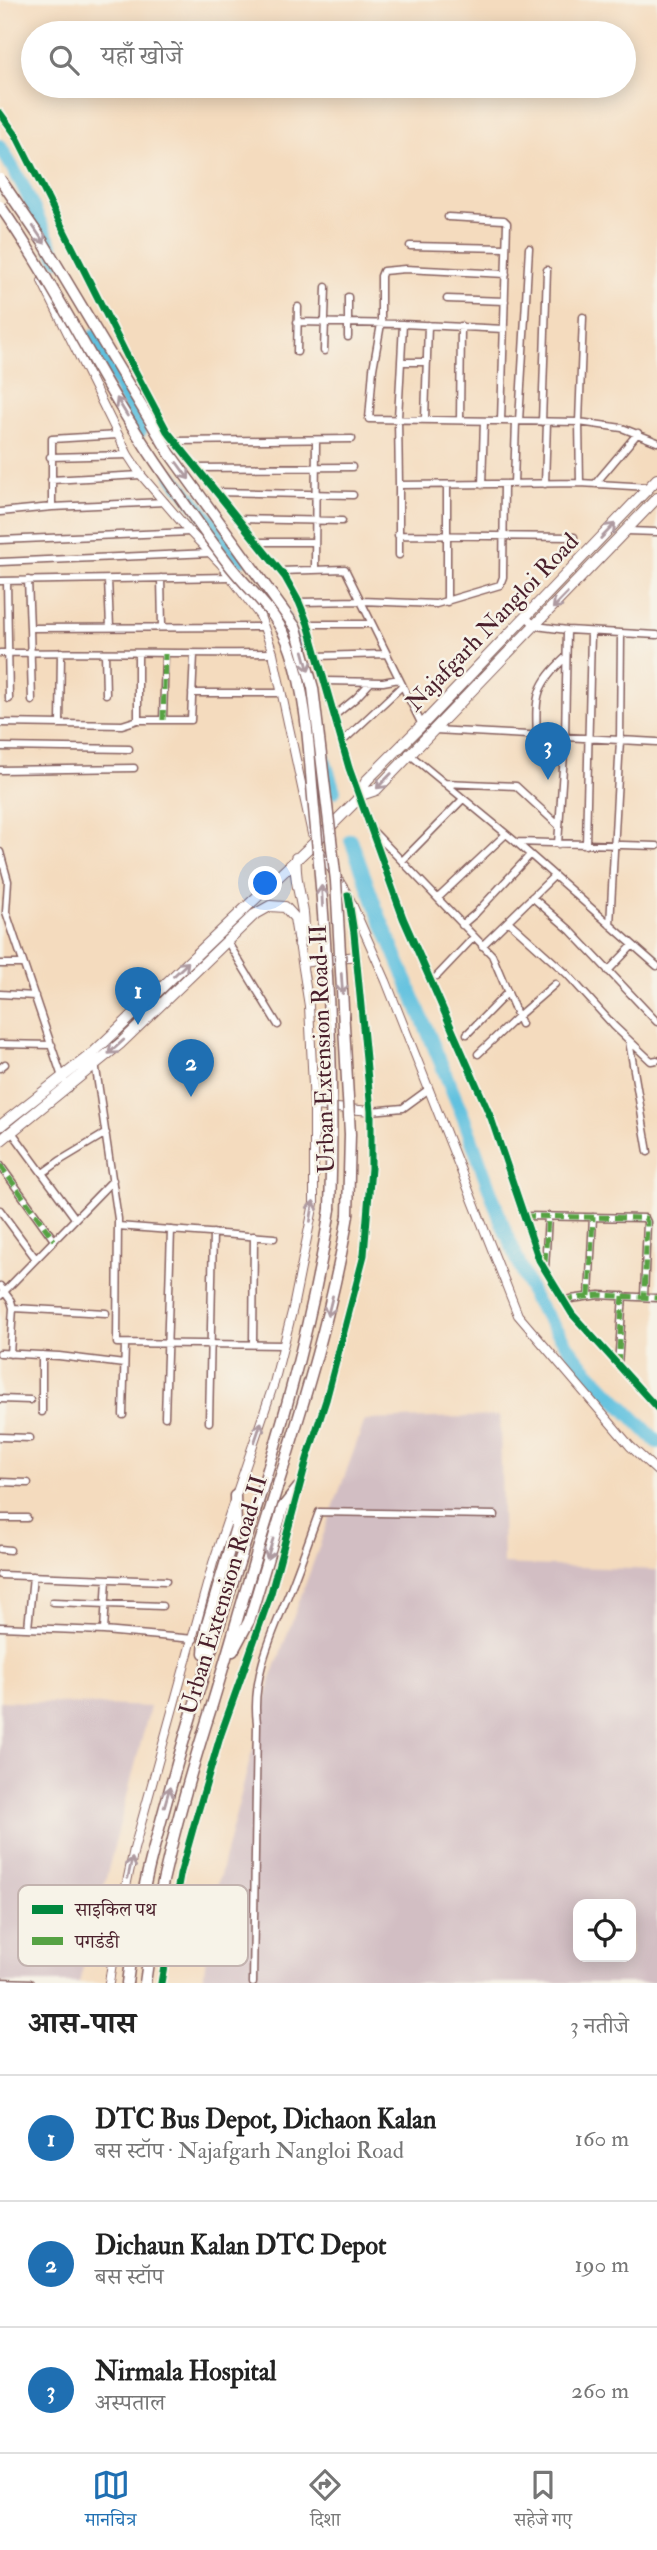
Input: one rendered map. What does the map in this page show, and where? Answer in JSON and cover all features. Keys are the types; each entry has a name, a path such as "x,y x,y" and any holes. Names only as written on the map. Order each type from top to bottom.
{"highway":[{"name":"Urban Extension Road-II","path":"0,179 43,242 170,454 296,628 313,688 336,881 350,1134 348,1215 339,1270 320,1347 190,1774 161,1885"},
{"name":"Urban Extension Road-II","path":"0,206 32,251 156,463 232,568 269,607 282,629 292,652 301,688 321,881 333,1134 330,1209 322,1264 309,1320 260,1492 205,1662 144,1885"},
{"path":"222,1672 249,1621 283,1507 298,1489"},
{"path":"205,1662 206,1628 236,1527 235,1496"}],"main road":[{"name":"Najafgarh Nangloi Road","path":"0,1126 93,1053 296,858 316,842 361,795 367,780 402,747 653,483"},
{"name":"Najafgarh Nangloi Road","path":"361,795 376,790 657,498"},
{"path":"296,858 295,871 304,930 299,943"},
{"path":"0,1142 96,1065 264,908 285,906 295,918 299,943"},
{"path":"157,992 166,1001"}],"street":[{"path":"0,113 16,135 126,355 175,441 279,570 299,602 308,624 342,742 403,918 491,1118 539,1260 572,1314 657,1408"},
{"path":"0,197 128,455 141,475 232,577 255,608 264,627 273,653 316,842 348,895 401,1018 518,1315 630,1446 657,1471"},
{"path":"448,218 506,221 501,421"},
{"path":"410,246 506,248"},
{"path":"514,484 529,248"},
{"path":"506,274 405,269 383,271 381,324 368,416 372,420 398,418 579,422 638,433 657,442"},
{"path":"545,484 547,271"},
{"path":"324,351 326,287"},
{"path":"348,297 348,337"},
{"path":"447,299 505,301"},
{"path":"297,352 298,307"},
{"path":"580,483 579,422 583,317"},
{"path":"297,323 504,329"},
{"path":"399,555 398,418 402,324"},
{"path":"425,419 429,325"},
{"path":"460,420 461,326"},
{"path":"401,362 427,362"},
{"path":"482,485 484,421"},
{"path":"595,484 638,433"},
{"path":"52,507 52,439 118,435"},
{"path":"175,441 352,439"},
{"path":"314,569 316,440"},
{"path":"51,457 128,455"},
{"path":"196,468 352,467"},
{"path":"51,480 141,475"},
{"path":"399,485 653,483"},
{"path":"299,602 447,603 500,584 503,577 504,484"},
{"path":"447,485 447,603"},
{"path":"215,492 353,495"},
{"path":"0,512 165,502"},
{"path":"237,519 342,521"},
{"path":"627,531 657,532"},
{"path":"0,540 190,532"},
{"path":"398,535 574,537"},
{"path":"256,542 314,542"},
{"path":"0,562 211,553"},
{"path":"279,570 345,569 422,725"},
{"path":"9,699 10,653 4,581 232,577"},
{"path":"161,578 162,626"},
{"path":"28,580 32,701"},
{"path":"108,580 110,627"},
{"path":"526,617 536,626 657,635"},
{"path":"308,624 372,624"},
{"path":"30,628 264,627"},
{"path":"558,844 565,738 567,630"},
{"path":"586,845 591,632"},
{"path":"610,925 620,740 621,634"},
{"path":"60,723 61,652"},
{"path":"0,653 273,653"},
{"path":"105,653 106,694"},
{"path":"138,654 138,720"},
{"path":"163,720 165,654"},
{"path":"0,723 122,724 138,720 191,720 194,654"},
{"path":"317,656 386,654"},
{"path":"537,737 539,688 566,657"},
{"path":"324,681 400,682"},
{"path":"334,716 371,682"},
{"path":"342,742 400,682"},
{"path":"192,693 281,693"},
{"path":"435,730 657,742"},
{"path":"0,747 129,749"},
{"path":"402,747 516,842 657,966"},
{"path":"0,770 134,768"},
{"path":"444,783 516,786 558,825"},
{"path":"402,861 463,799"},
{"path":"372,830 496,962 519,1020"},
{"path":"438,898 506,834"},
{"path":"516,842 657,846"},
{"path":"0,853 8,881 3,908 62,1077 69,1088"},
{"path":"461,925 477,912 530,855"},
{"path":"482,946 554,876"},
{"path":"178,1885 220,1734 271,1593 364,1255 371,1168 371,1111 348,895"},
{"path":"532,897 570,930 657,1021"},
{"path":"508,921 567,974 629,1041 651,1061 657,1060"},
{"path":"437,976 474,937"},
{"path":"227,942 278,1025"},
{"path":"126,1885 214,1563 270,1397 314,1203 314,1107 309,1006 299,943"},
{"path":"608,971 632,945"},
{"path":"302,963 356,956"},
{"path":"0,964 23,964"},
{"path":"478,1054 519,1020 555,984"},
{"path":"467,1034 508,992"},
{"path":"0,995 34,996"},
{"path":"629,1041 648,1152"},
{"path":"0,1044 52,1045"},
{"path":"93,1053 118,1226 116,1341 120,1345 283,1345"},
{"path":"314,1107 371,1111 403,1108 429,1089"},
{"path":"12,1132 75,1218"},
{"path":"43,1173 106,1133"},
{"path":"0,1165 54,1240"},
{"path":"10,1354 13,1308 1,1291 113,1180"},
{"path":"0,1210 36,1259"},
{"path":"524,1216 646,1220 644,1297"},
{"path":"545,1269 548,1216"},
{"path":"589,1296 593,1217"},
{"path":"118,1226 274,1238"},
{"path":"165,1417 171,1230"},
{"path":"209,1422 213,1233"},
{"path":"253,1345 254,1236"},
{"path":"564,1300 589,1296 657,1298"},
{"path":"618,1365 623,1296"},
{"path":"13,1308 106,1313"},
{"path":"123,1415 125,1344"},
{"path":"0,1353 124,1364"},
{"path":"42,1355 42,1412"},
{"path":"0,1399 30,1400"},
{"path":"0,1437 30,1438"},
{"path":"0,1482 27,1483"},
{"path":"253,1983 257,1723 255,1708 259,1677 268,1645 319,1512 495,1515"},
{"path":"0,1518 27,1518"},
{"path":"0,1549 10,1550"},
{"path":"0,1576 166,1580"},
{"path":"28,1628 33,1576"},
{"path":"104,1631 107,1579"},
{"path":"54,1602 162,1606"},
{"path":"0,1627 104,1631 194,1639"},
{"path":"255,1639 268,1645"},
{"path":"0,1982 30,1983"},
{"path":"161,1983 171,1983"}],"shaded area":[{"path":"500,1416 503,1564 657,1570 657,1983 203,1983 205,1966 248,1966 248,1885 217,1885 271,1679 365,1420"},
{"path":"0,1701 150,1707 104,1885 18,1885 18,1966 83,1966 79,1983 0,1983"}],"waterway":[{"path":"0,146 22,184 58,260"},
{"path":"95,335 140,431"},
{"path":"172,476 242,559"},
{"path":"278,605 295,648"},
{"path":"323,756 334,791"},
{"path":"351,840 534,1299 580,1363 657,1442"}],"marked path":[{"path":"163,720 165,654"},
{"path":"0,1165 54,1240"},
{"path":"524,1216 645,1218 644,1297"},
{"path":"545,1262 548,1216"},
{"path":"589,1296 593,1217"},
{"path":"564,1300 599,1295 657,1298"},
{"path":"618,1365 623,1296"}],"cycle path":[{"path":"0,113 16,135 167,431 285,577 299,602 308,624 349,768 403,918 491,1118 539,1260 572,1314 657,1408"},
{"path":"178,1885 221,1734 271,1593 364,1255 371,1168 371,1111 348,895"},
{"path":"161,1983 164,1966"}],"place":[{"name":"Nirmala Hospital","path":"548,780"},
{"name":"DTC Bus Depot, Dichaon Kalan","path":"138,1025"},
{"name":"Dichaun Kalan DTC Depot","path":"191,1097"}]}
